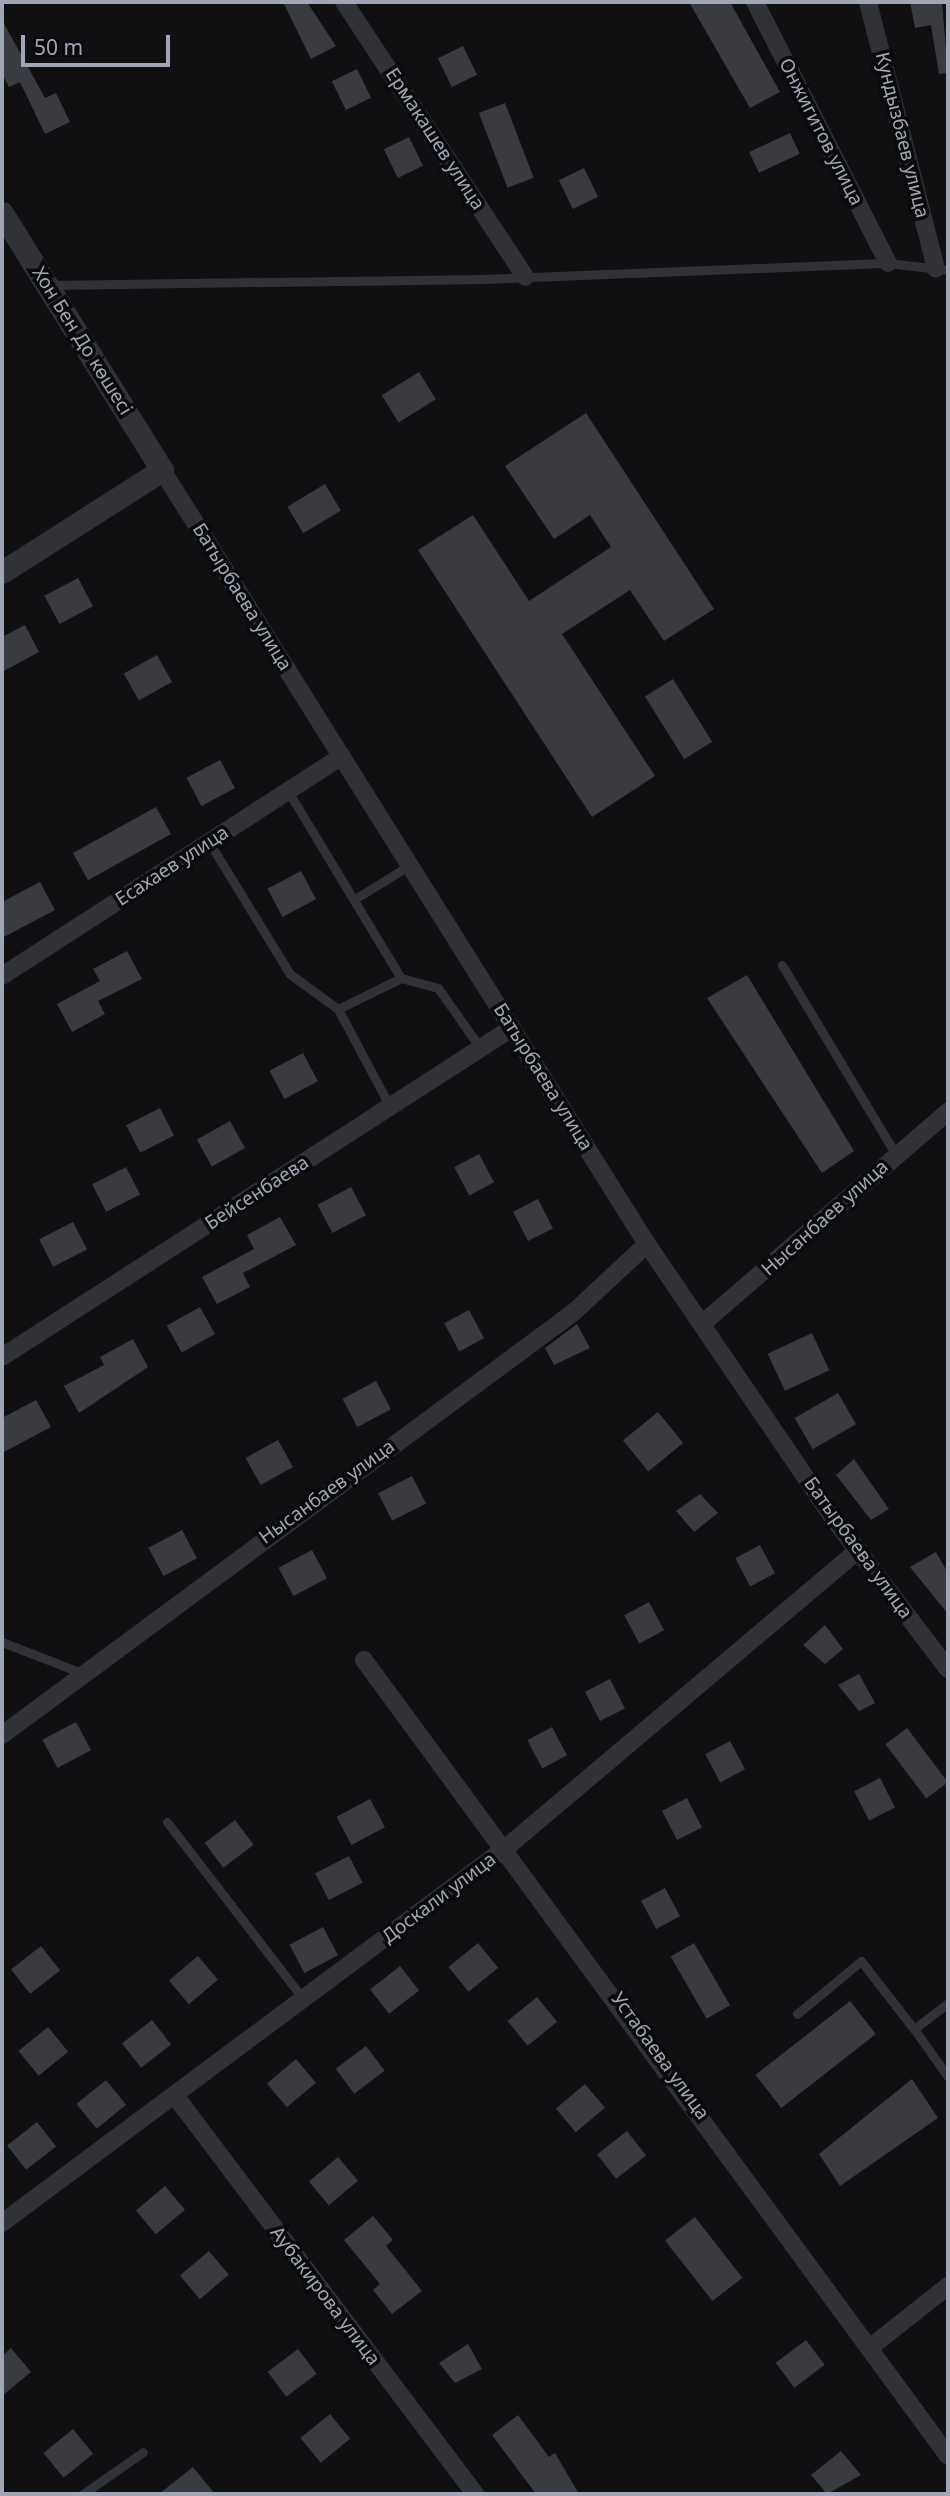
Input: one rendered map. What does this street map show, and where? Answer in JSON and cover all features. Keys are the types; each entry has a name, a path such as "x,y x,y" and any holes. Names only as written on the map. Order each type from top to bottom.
{"street":[{"name":"Ермакашев улица","path":"344,2 525,277"},
{"name":"Онжигитов улица","path":"755,2 888,263"},
{"name":"Кундызбаев улица","path":"868,2 942,269"},
{"name":"Хон Бен До көшесі","path":"2,213 162,470"},
{"path":"2,572 162,470"},
{"name":"Батырбаева улица","path":"162,470 648,1244 858,1550 948,1669"},
{"name":"Есахаев улица","path":"2,976 342,757"},
{"name":"Бейсенбаева","path":"2,1357 512,1028"},
{"name":"Нысанбаев улица","path":"702,1324 948,1112"},
{"name":"Нысанбаев улица","path":"2,1735 82,1673 574,1312 648,1244"},
{"name":"Доскали улица","path":"2,2223 507,1847 858,1550"},
{"name":"Устабаева улица","path":"364,1660 507,1847 872,2346 948,2456"},
{"name":"Аубакирова улица","path":"176,2096 475,2494"},
{"path":"872,2346 948,2286"}],"lane":[{"path":"46,285 525,277 888,263 942,269"},
{"path":"288,791 358,897 401,978"},
{"path":"209,842 290,974 338,1009 390,1107"},
{"path":"358,897 410,865"},
{"path":"782,965 896,1155"},
{"path":"338,1009 401,978 438,988 481,1049"},
{"path":"2,1642 82,1673"},
{"path":"167,1822 304,2000"},
{"path":"797,2014 861,1961 948,2077"},
{"path":"914,2029 948,2003"},
{"path":"83,2494 143,2452"}],"building":[{"path":"283,2 307,2 336,46 311,59"},
{"path":"689,2 730,2 780,92 750,108"},
{"path":"910,2 942,2 948,73 939,74 931,25 915,28"},
{"path":"2,20 45,98 56,93 70,122 45,134 20,82 9,87 2,73"},
{"path":"463,46 477,75 452,87 438,58"},
{"path":"357,69 371,98 346,110 332,81"},
{"path":"505,103 534,178 508,188 479,113"},
{"path":"790,133 800,154 759,173 749,152"},
{"path":"409,137 423,166 398,178 384,149"},
{"path":"584,168 598,197 573,209 559,180"},
{"path":"419,372 436,399 399,422 382,395"},
{"path":"586,413 714,609 664,641 630,590 562,634 655,776 592,817 418,550 473,515 529,601 611,547 590,515 554,539 505,466"},
{"path":"325,484 341,511 303,533 287,507"},
{"path":"78,578 93,606 59,624 44,596"},
{"path":"25,625 39,652 2,672 2,637"},
{"path":"157,655 172,682 139,701 124,673"},
{"path":"673,679 712,742 684,759 645,696"},
{"path":"220,760 235,788 201,806 186,778"},
{"path":"156,807 171,834 88,880 73,853"},
{"path":"301,871 316,899 282,917 267,889"},
{"path":"40,882 55,910 2,938 2,902"},
{"path":"127,951 142,979 98,1001 105,1014 72,1032 57,1004 100,981 93,969"},
{"path":"747,975 854,1151 822,1173 707,998"},
{"path":"303,1053 318,1081 284,1099 269,1071"},
{"path":"160,1108 174,1136 140,1153 126,1125"},
{"path":"230,1121 245,1148 212,1167 197,1139"},
{"path":"479,1154 494,1182 469,1195 454,1167"},
{"path":"126,1167 140,1195 106,1212 92,1184"},
{"path":"351,1187 366,1215 332,1233 317,1205"},
{"path":"538,1199 553,1228 528,1241 513,1212"},
{"path":"280,1217 296,1245 243,1273 250,1287 217,1304 202,1277 254,1249 247,1235"},
{"path":"73,1222 87,1250 53,1267 39,1239"},
{"path":"200,1307 215,1334 182,1353 167,1325"},
{"path":"469,1310 484,1338 459,1351 444,1323"},
{"path":"577,1324 590,1348 554,1365 545,1348"},
{"path":"812,1333 829,1370 785,1391 768,1354"},
{"path":"133,1339 148,1367 79,1413 64,1386 104,1365 100,1357"},
{"path":"376,1381 391,1409 357,1427 342,1399"},
{"path":"838,1393 856,1424 813,1449 795,1418"},
{"path":"36,1400 51,1427 2,1453 2,1418"},
{"path":"658,1412 683,1443 648,1471 623,1440"},
{"path":"278,1440 293,1467 261,1485 246,1458"},
{"path":"854,1459 889,1509 871,1520 836,1475"},
{"path":"412,1476 426,1504 392,1521 378,1493"},
{"path":"700,1494 718,1513 694,1532 676,1511"},
{"path":"182,1530 197,1558 163,1576 148,1548"},
{"path":"760,1545 775,1573 750,1586 735,1558"},
{"path":"312,1550 327,1578 293,1596 278,1568"},
{"path":"936,1552 948,1573 948,1614 910,1567"},
{"path":"649,1602 664,1630 639,1643 624,1615"},
{"path":"825,1625 843,1649 825,1664 803,1645"},
{"path":"859,1674 875,1703 859,1711 838,1685"},
{"path":"610,1679 625,1708 600,1721 585,1692"},
{"path":"76,1722 91,1750 57,1768 42,1740"},
{"path":"552,1727 567,1755 542,1768 527,1740"},
{"path":"907,1728 948,1782 926,1799 885,1744"},
{"path":"730,1741 745,1769 720,1782 705,1754"},
{"path":"880,1778 895,1807 869,1821 854,1791"},
{"path":"687,1798 702,1827 677,1840 662,1811"},
{"path":"370,1799 385,1827 351,1845 336,1817"},
{"path":"235,1820 254,1845 223,1868 205,1843"},
{"path":"349,1856 363,1883 329,1900 315,1873"},
{"path":"665,1888 680,1916 656,1929 641,1901"},
{"path":"323,1927 338,1955 304,1973 289,1945"},
{"path":"478,1943 498,1968 469,1992 448,1967"},
{"path":"694,1943 730,2005 707,2019 671,1957"},
{"path":"41,1946 60,1970 30,1994 11,1969"},
{"path":"198,1956 218,1980 189,2004 169,1980"},
{"path":"400,1966 419,1990 389,2014 370,1989"},
{"path":"537,1997 557,2022 528,2046 507,2021"},
{"path":"850,2001 876,2034 781,2108 755,2075"},
{"path":"152,2020 171,2044 141,2068 122,2043"},
{"path":"48,2027 68,2052 39,2076 18,2051"},
{"path":"366,2046 385,2071 354,2094 336,2069"},
{"path":"296,2059 316,2083 287,2107 267,2083"},
{"path":"912,2079 938,2118 840,2186 819,2154"},
{"path":"106,2080 126,2105 97,2129 76,2104"},
{"path":"585,2084 605,2108 576,2132 556,2108"},
{"path":"37,2122 56,2146 26,2170 7,2145"},
{"path":"627,2131 646,2155 616,2179 597,2154"},
{"path":"338,2157 358,2181 329,2205 309,2181"},
{"path":"165,2186 185,2210 156,2234 136,2210"},
{"path":"373,2216 393,2240 386,2246 422,2291 392,2314 373,2290 380,2284 344,2240"},
{"path":"695,2217 742,2278 712,2301 665,2240"},
{"path":"209,2251 229,2275 200,2299 180,2275"},
{"path":"806,2340 825,2365 794,2388 776,2363"},
{"path":"468,2344 482,2369 455,2383 439,2363"},
{"path":"11,2348 31,2372 2,2396 2,2356"},
{"path":"298,2349 317,2374 286,2397 268,2372"},
{"path":"330,2414 350,2439 321,2463 300,2438"},
{"path":"518,2415 549,2457 555,2453 579,2494 536,2494 492,2435"},
{"path":"73,2429 93,2454 64,2478 43,2453"},
{"path":"841,2451 861,2475 827,2494 811,2475"},
{"path":"193,2467 215,2494 159,2494"}]}
